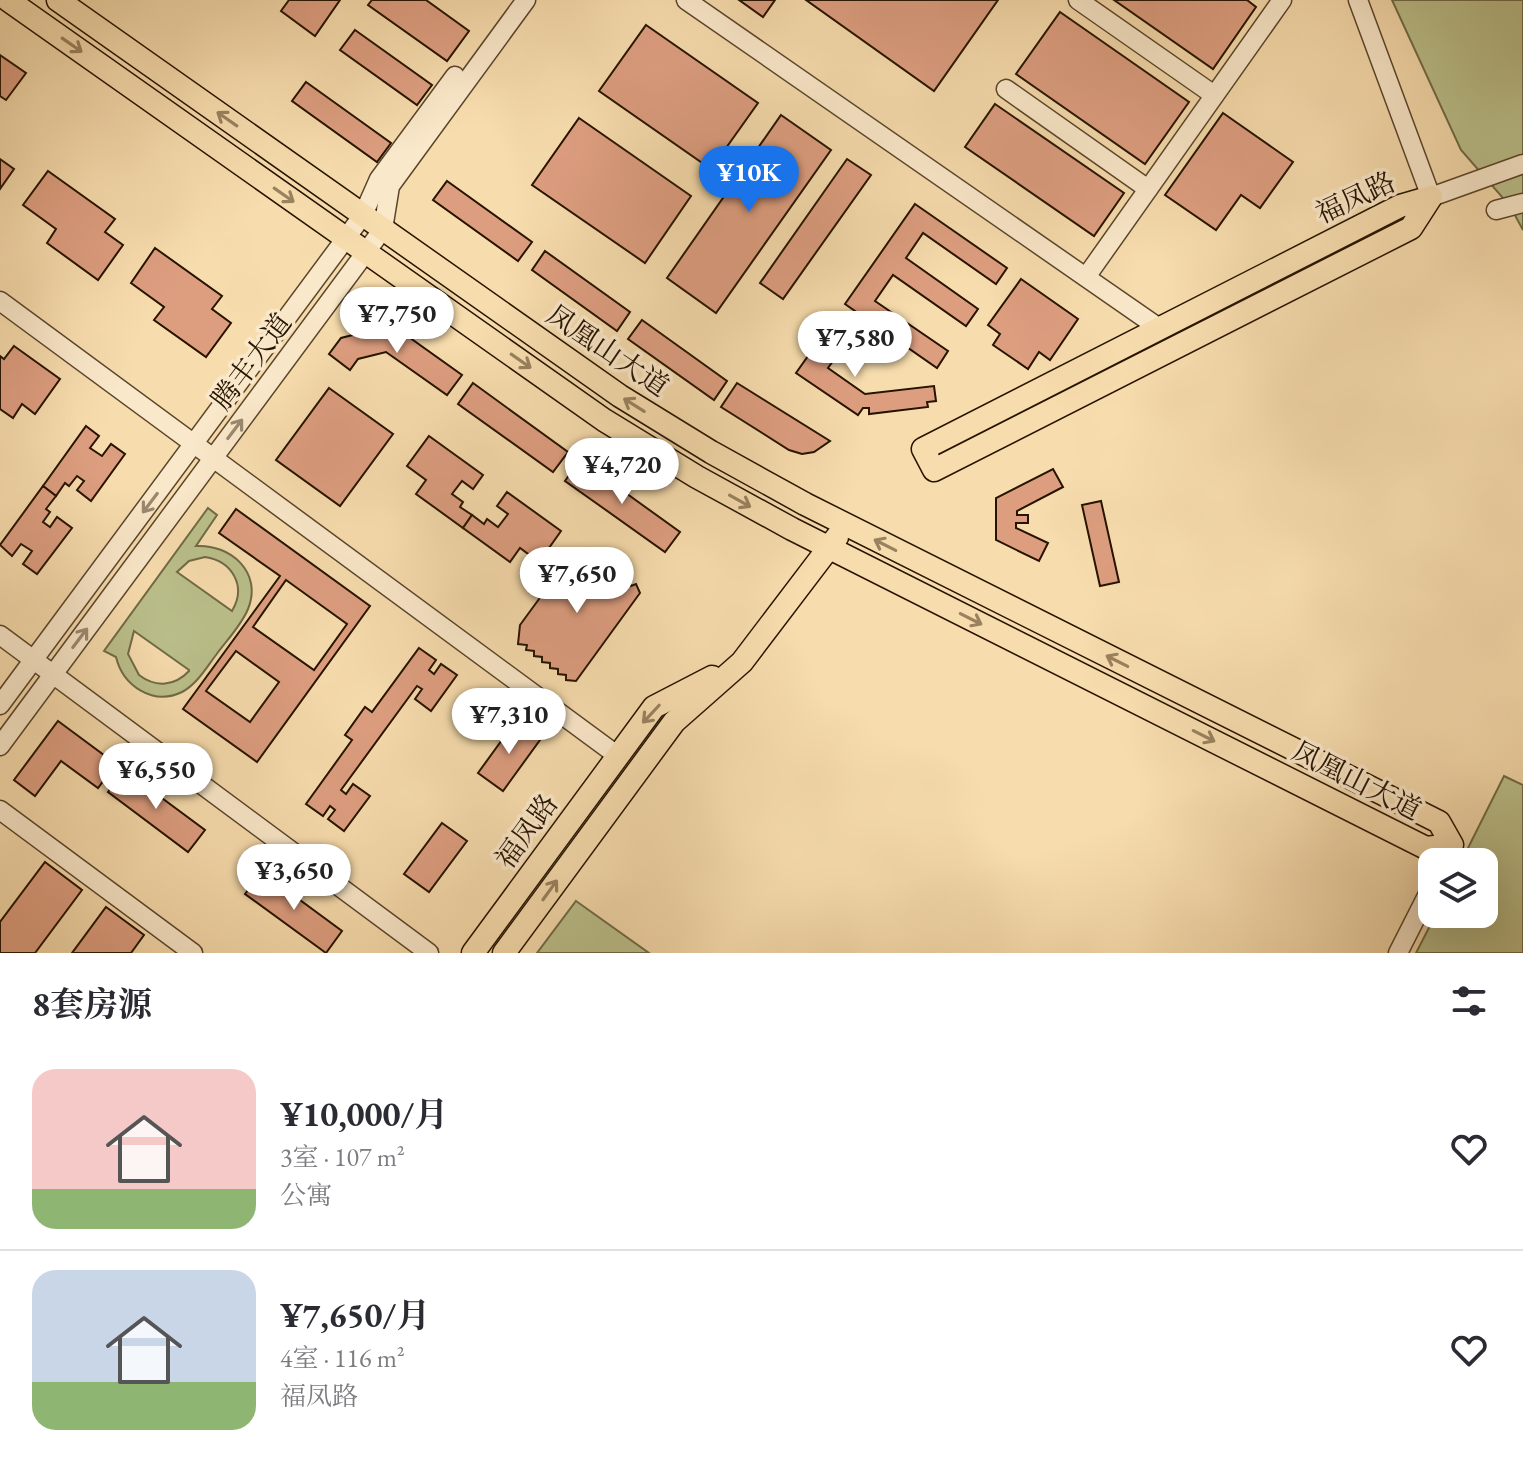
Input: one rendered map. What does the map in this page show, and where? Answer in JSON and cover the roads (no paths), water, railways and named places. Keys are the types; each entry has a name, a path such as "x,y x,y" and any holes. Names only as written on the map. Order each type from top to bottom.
{"main road":[{"name":"凤凰山大道","path":"8,0 615,427 708,484 828,548 1426,848"},
{"name":"凤凰山大道","path":"58,0 642,410 746,472 846,525 1439,822 1446,848"},
{"name":"福凤路","path":"1431,197 1411,228 934,470 923,449 1400,206 1431,197"},
{"name":"福凤路","path":"504,953 674,722 742,662 846,525"},
{"name":"福凤路","path":"473,953 654,707 742,662"}],"street":[{"name":"腾丰大道","path":"0,705 363,215 379,179 511,0"},
{"name":"腾丰大道","path":"0,746 383,229 390,186 526,0"},
{"path":"686,0 1159,328"},
{"path":"1078,0 1214,95"},
{"path":"1086,277 1282,0"},
{"path":"1358,0 1431,197 1523,164"},
{"path":"1006,89 1148,189"},
{"path":"1496,210 1523,203"},
{"path":"0,301 618,756"},
{"path":"0,635 429,953"},
{"path":"0,810 193,953"},
{"path":"1398,953 1418,914"}]}
